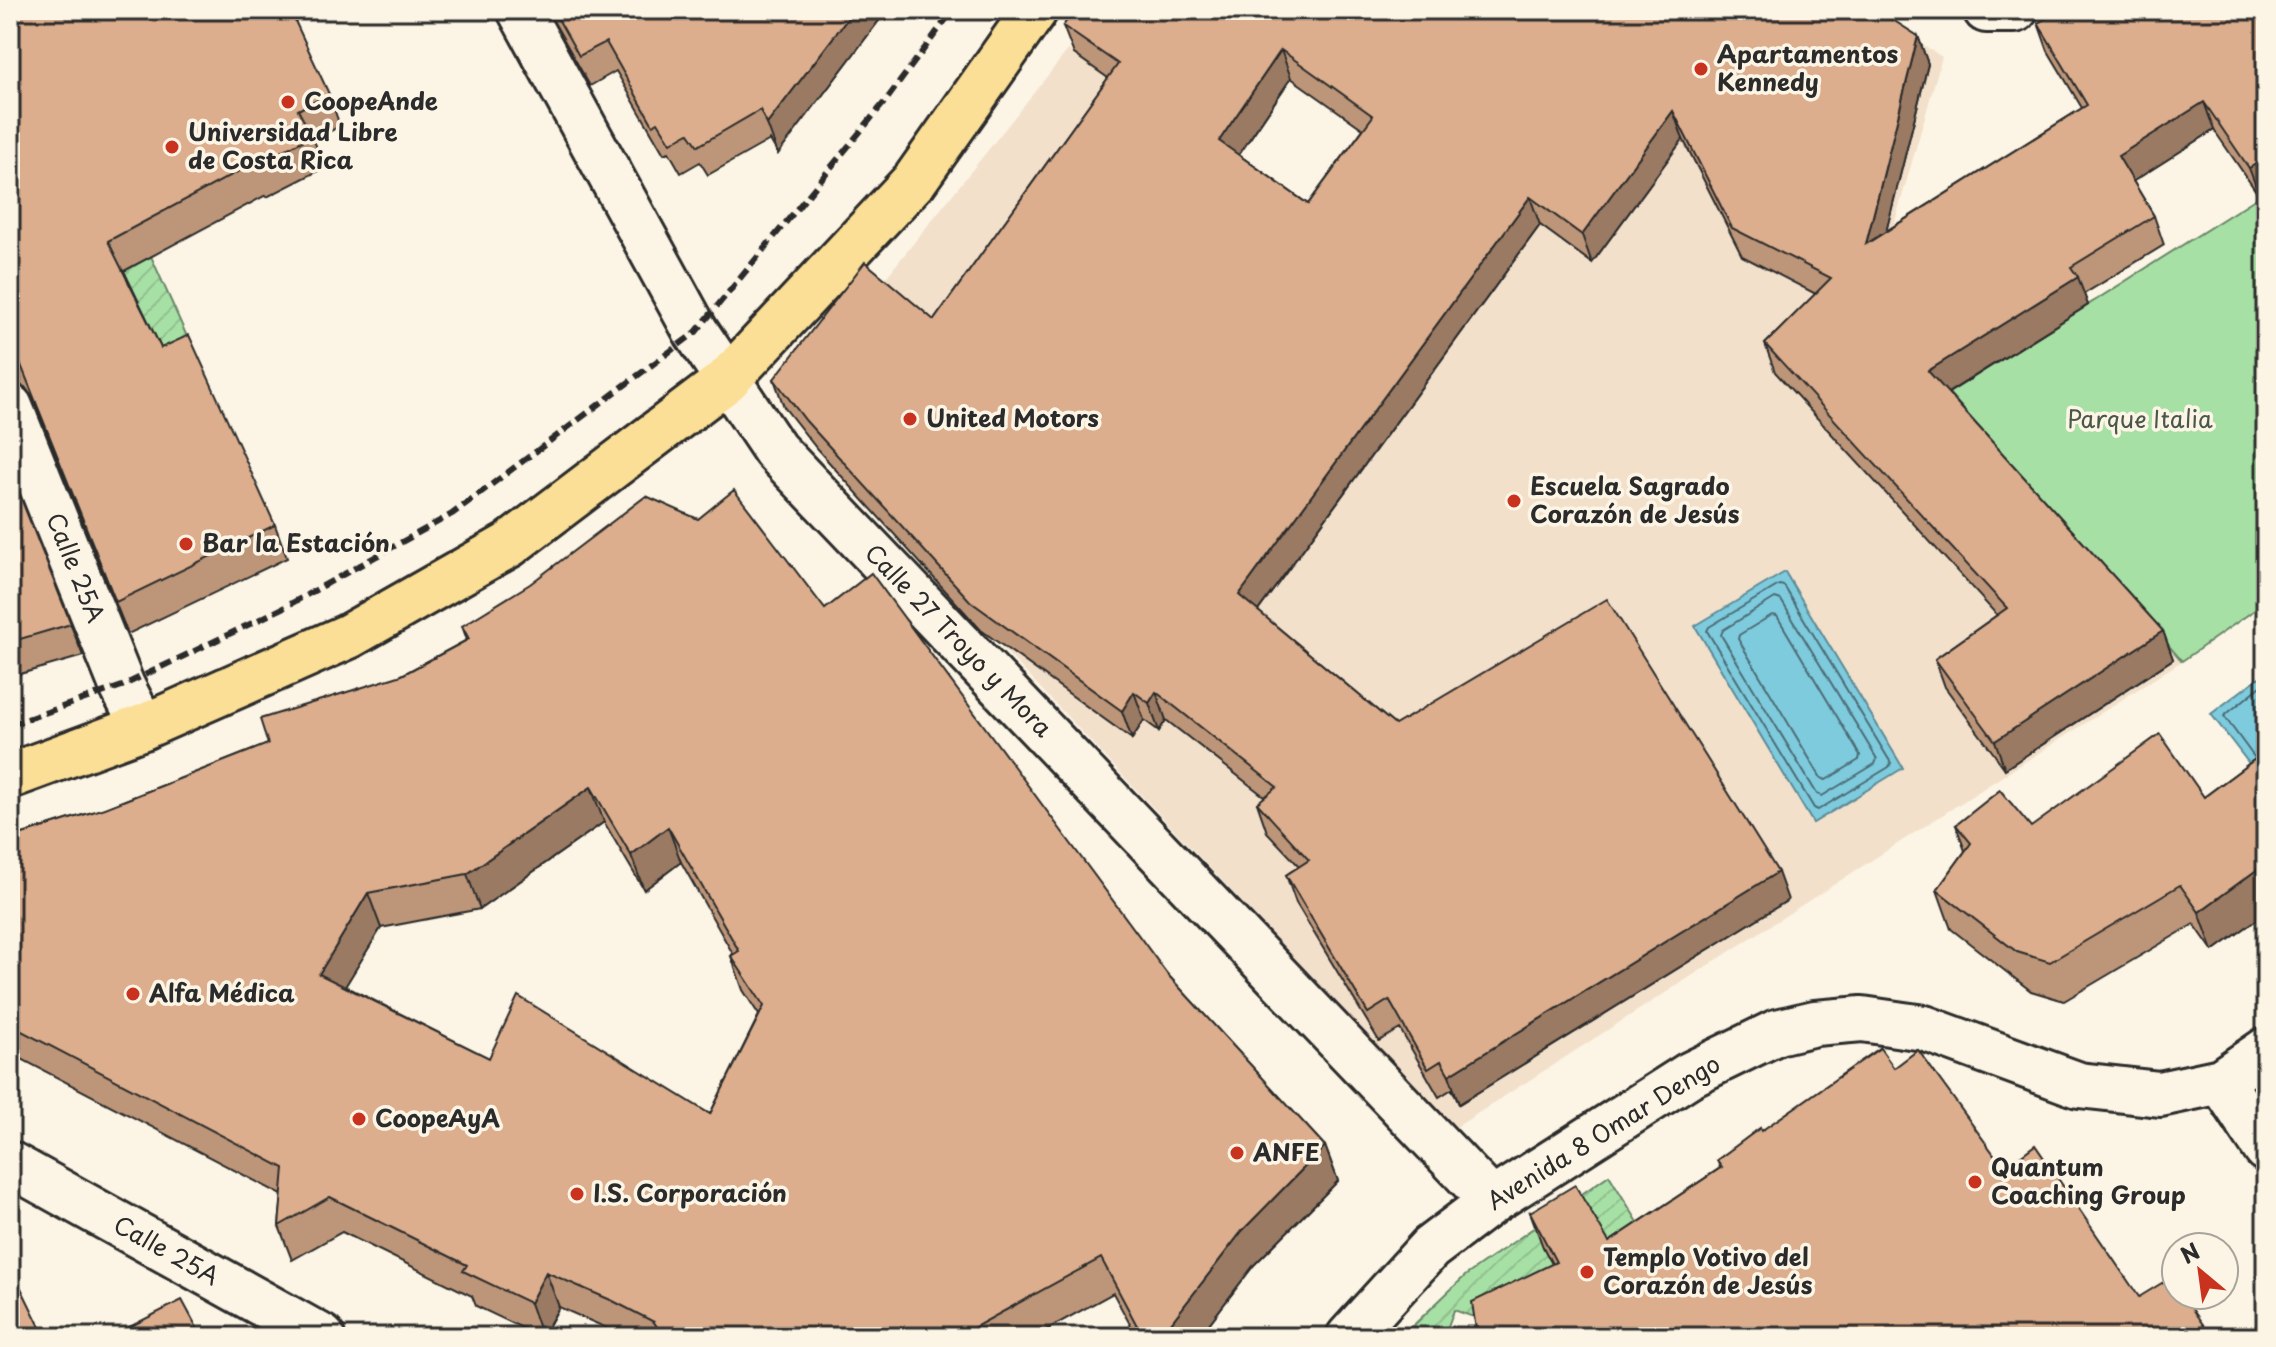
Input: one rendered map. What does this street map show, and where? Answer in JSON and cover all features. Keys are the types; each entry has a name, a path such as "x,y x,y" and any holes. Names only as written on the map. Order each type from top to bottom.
{"highway":[{"path":"10,776 143,727 349,636 509,545 727,380 915,180 1035,10"}],"street":[{"name":"Calle 27 Troyo y Mora","path":"520,10 696,332 775,450 1492,1201"},
{"path":"1986,10 2015,10"},
{"name":"Calle 25A","path":"10,407 122,686 143,727"},
{"name":"Avenida 8 Omar Dengo","path":"1349,1337 1430,1248 1492,1201 1689,1075 1777,1032 1815,1023 1862,1019 1924,1028 2079,1085 2160,1094 2221,1081 2266,1050"},
{"path":"2221,1081 2266,1149"},
{"name":"Calle 25A","path":"13,1170 322,1337"}],"shaded area":[{"name":"Escuela Sagrado Corazón de Jesús","path":"1868,11 1942,57 1896,218 1875,318 1949,393 2182,661 1455,1128 929,570 876,290 1068,50 1321,226"}],"green space":[{"name":"Parque Italia","path":"2266,192 2266,602 2182,661 1949,393"},
{"path":"129,207 201,368 45,436 16,360 109,250"},
{"path":"1609,1175 1657,1253 1505,1328 1454,1310 1444,1337 1401,1337 1465,1276"}],"water":[{"path":"1785,572 1903,768 1813,823 1695,626"},
{"path":"2266,672 2266,781 2264,783 2211,714"}],"building":[{"path":"10,10 290,10 329,94 298,110 312,136 254,163 108,241 161,348 189,335 275,525 116,602 21,365 10,353"},
{"path":"553,10 854,10 767,124 760,110 698,146 689,133 671,143 658,122 653,125 606,42 579,56"},
{"path":"1074,10 1877,10 1918,36 1866,244 2087,105 2038,23 2061,10 2266,10 2266,158 2249,168 2204,102 2118,156 2154,216 2071,267 2078,277 1928,371 2163,631 1995,741 1935,659 2007,608 1765,344 1831,278 1732,228 1673,111 1582,235 1530,197 1239,595 1395,725 1607,599 1778,872 1449,1075 1441,1061 1428,1069 1389,1000 1368,1013 1286,875 1309,860 1257,803 1277,787 1156,692 1149,703 1134,692 1122,711 971,602 806,421 774,379 865,262 934,320 1118,64 1063,26","holes":["1281,50 1373,116 1308,204 1219,141"]},
{"path":"10,471 71,624 10,642"},
{"path":"734,490 825,609 871,573 1168,975 1325,1146 1242,1231 1160,1337 1143,1337 1101,1258 964,1333 967,1337 663,1337 654,1322 546,1272 530,1303 463,1271 467,1265 330,1197 279,1226 284,1168 10,1025 10,838 105,808 268,744 260,719 402,675 469,639 462,626 530,584 646,496 698,519","holes":["591,787 631,855 668,827 739,951 731,956 764,1006 710,1114 518,996 489,1058 319,974 368,893 467,874"]},
{"path":"2160,734 2204,797 2266,751 2266,871 2262,866 2199,912 2180,885 2050,962 2017,952 1937,890 1971,843 1956,825 2000,790 2031,827"},
{"path":"1880,1048 1894,1068 1918,1050 2004,1168 2035,1145 2139,1297 2160,1284 2160,1311 2193,1311 2212,1337 1477,1337 1472,1302 1556,1262 1530,1212 1575,1185 1609,1242 1722,1167 1717,1160 1760,1128 1761,1131"},
{"path":"10,1287 21,1288 45,1337 10,1337"},
{"path":"182,1300 202,1337 110,1337"},
{"path":"229,1328 233,1337 211,1337"}],"railway":[{"path":"10,725 122,686 285,607 452,514 696,332 887,99 953,10"}],"place":[{"name":"Apartamentos Kennedy","path":"1701,69"},
{"name":"CoopeAnde","path":"288,102"},
{"name":"Universidad Libre de Costa Rica","path":"172,147"},
{"name":"United Motors","path":"910,419"},
{"name":"Escuela Sagrado Corazón de Jesús","path":"1514,501"},
{"name":"Bar la Estación","path":"186,544"},
{"name":"Alfa Médica","path":"133,994"},
{"name":"CoopeAyA","path":"359,1119"},
{"name":"ANFE","path":"1237,1153"},
{"name":"Quantum Coaching Group","path":"1975,1182"},
{"name":"I.S. Corporación","path":"577,1194"},
{"name":"Templo Votivo del Corazón de Jesús","path":"1587,1272"}]}
